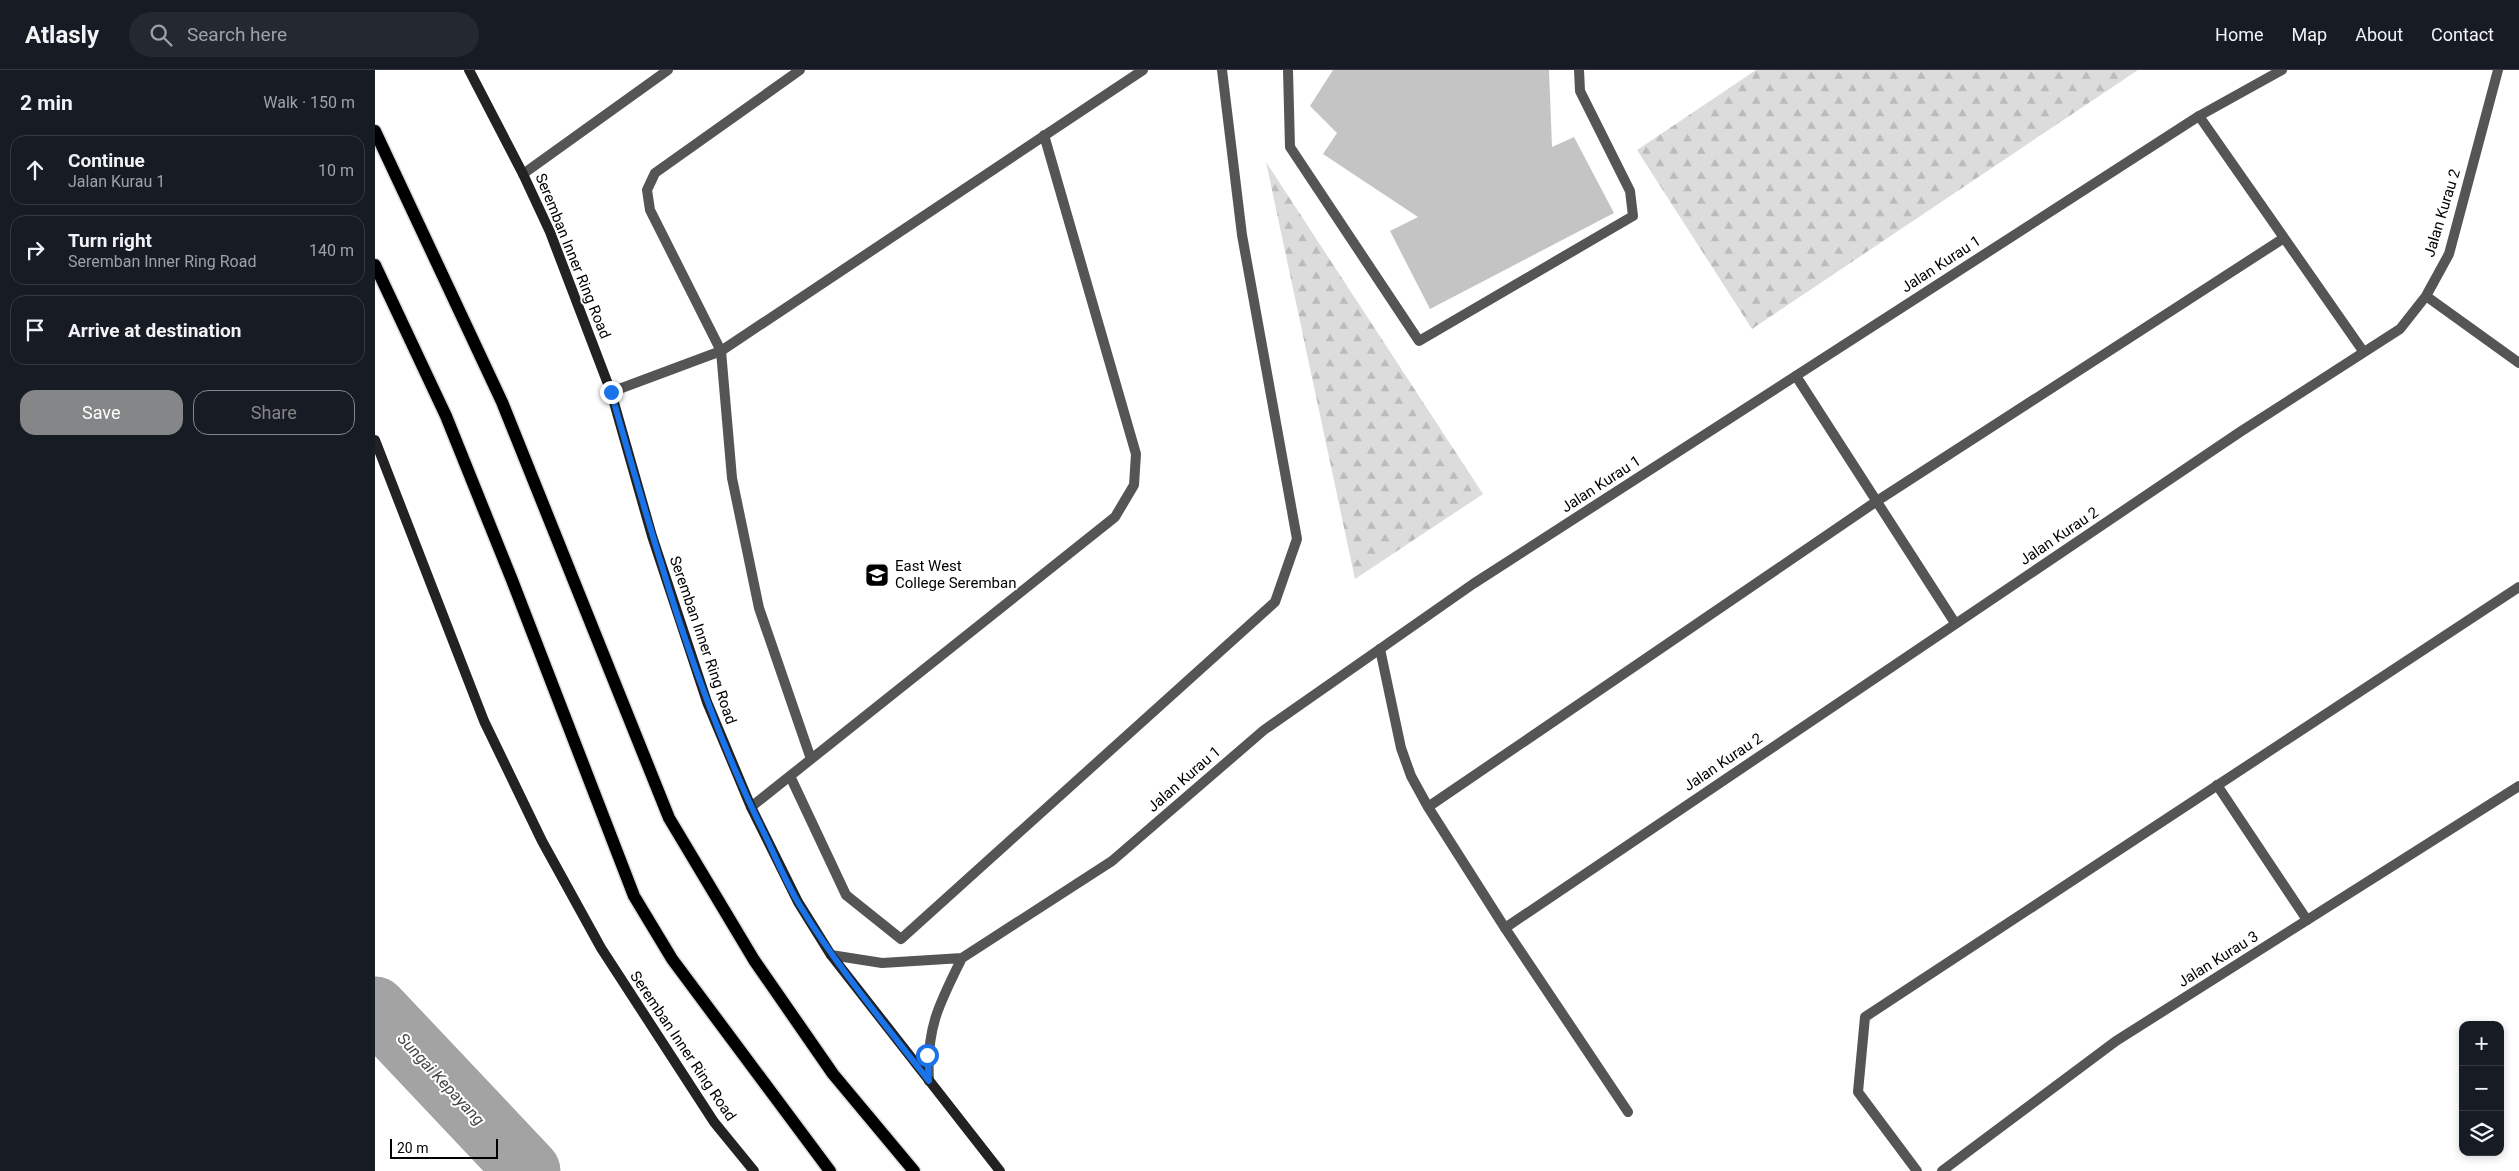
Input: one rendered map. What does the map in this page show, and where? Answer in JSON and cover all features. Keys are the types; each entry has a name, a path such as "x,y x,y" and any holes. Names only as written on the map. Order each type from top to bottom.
{"main road":[{"name":"Seremban Inner Ring Road","path":"469,70 523,174 550,232 611,392 652,536 707,702 751,807 798,902 831,955 1000,1171"},
{"path":"375,131 501,402 669,818 759,968 833,1074 914,1171"},
{"path":"375,265 446,416 512,580 634,896 671,959 830,1171"},
{"name":"Seremban Inner Ring Road","path":"375,440 484,722 541,841 601,948 714,1122 754,1171"}],"street":[{"path":"523,174 668,70"},
{"path":"799,70 655,173 647,190 650,210 721,351 732,478 759,608 811,759"},
{"path":"611,392 721,351 1143,70"},
{"path":"790,776 846,895 901,939 1275,602 1297,539 1242,235 1222,70"},
{"path":"1288,70 1290,147 1419,341 1633,216 1630,191 1580,92 1579,70"},
{"name":"Jalan Kurau 1","path":"831,955 882,963 962,958 1112,862 1264,730 1473,584 2199,116 2282,70"},
{"name":"Jalan Kurau 2","path":"1505,928 1955,623 2363,351 2400,329 2426,296 2449,254 2498,70"},
{"path":"2199,116 2363,351"},
{"path":"751,807 1115,517 1135,485 1136,454 1044,135"},
{"path":"1428,807 1877,501 2284,238"},
{"path":"2426,296 2519,363"},
{"path":"1796,376 1955,623"},
{"path":"1917,1171 1858,1092 1865,1017 2519,587"},
{"path":"1380,649 1401,748 1411,776 1428,807 1505,928 1628,1112"},
{"path":"2217,785 2307,920"},
{"name":"Jalan Kurau 3","path":"1942,1171 2116,1041 2519,786"},
{"path":"929,1081 927,1055 930,1034 938,1005 962,958"}],"green space":[{"path":"1756,70 2138,70 1752,329 1637,150"},
{"path":"1266,162 1483,494 1355,579"}],"building":[{"path":"1333,70 1549,70 1552,147 1574,137 1614,213 1430,309 1390,231 1418,217 1323,154 1337,133 1310,106"}],"waterway":[{"name":"Sungai Kepayang","path":"375,1009 528,1171"}],"place":[{"name":"East West College Seremban","path":"877,575"}],"route":[{"path":"611,392 652,536 707,702 751,807 798,902 831,955 929,1081 927,1055"}]}
